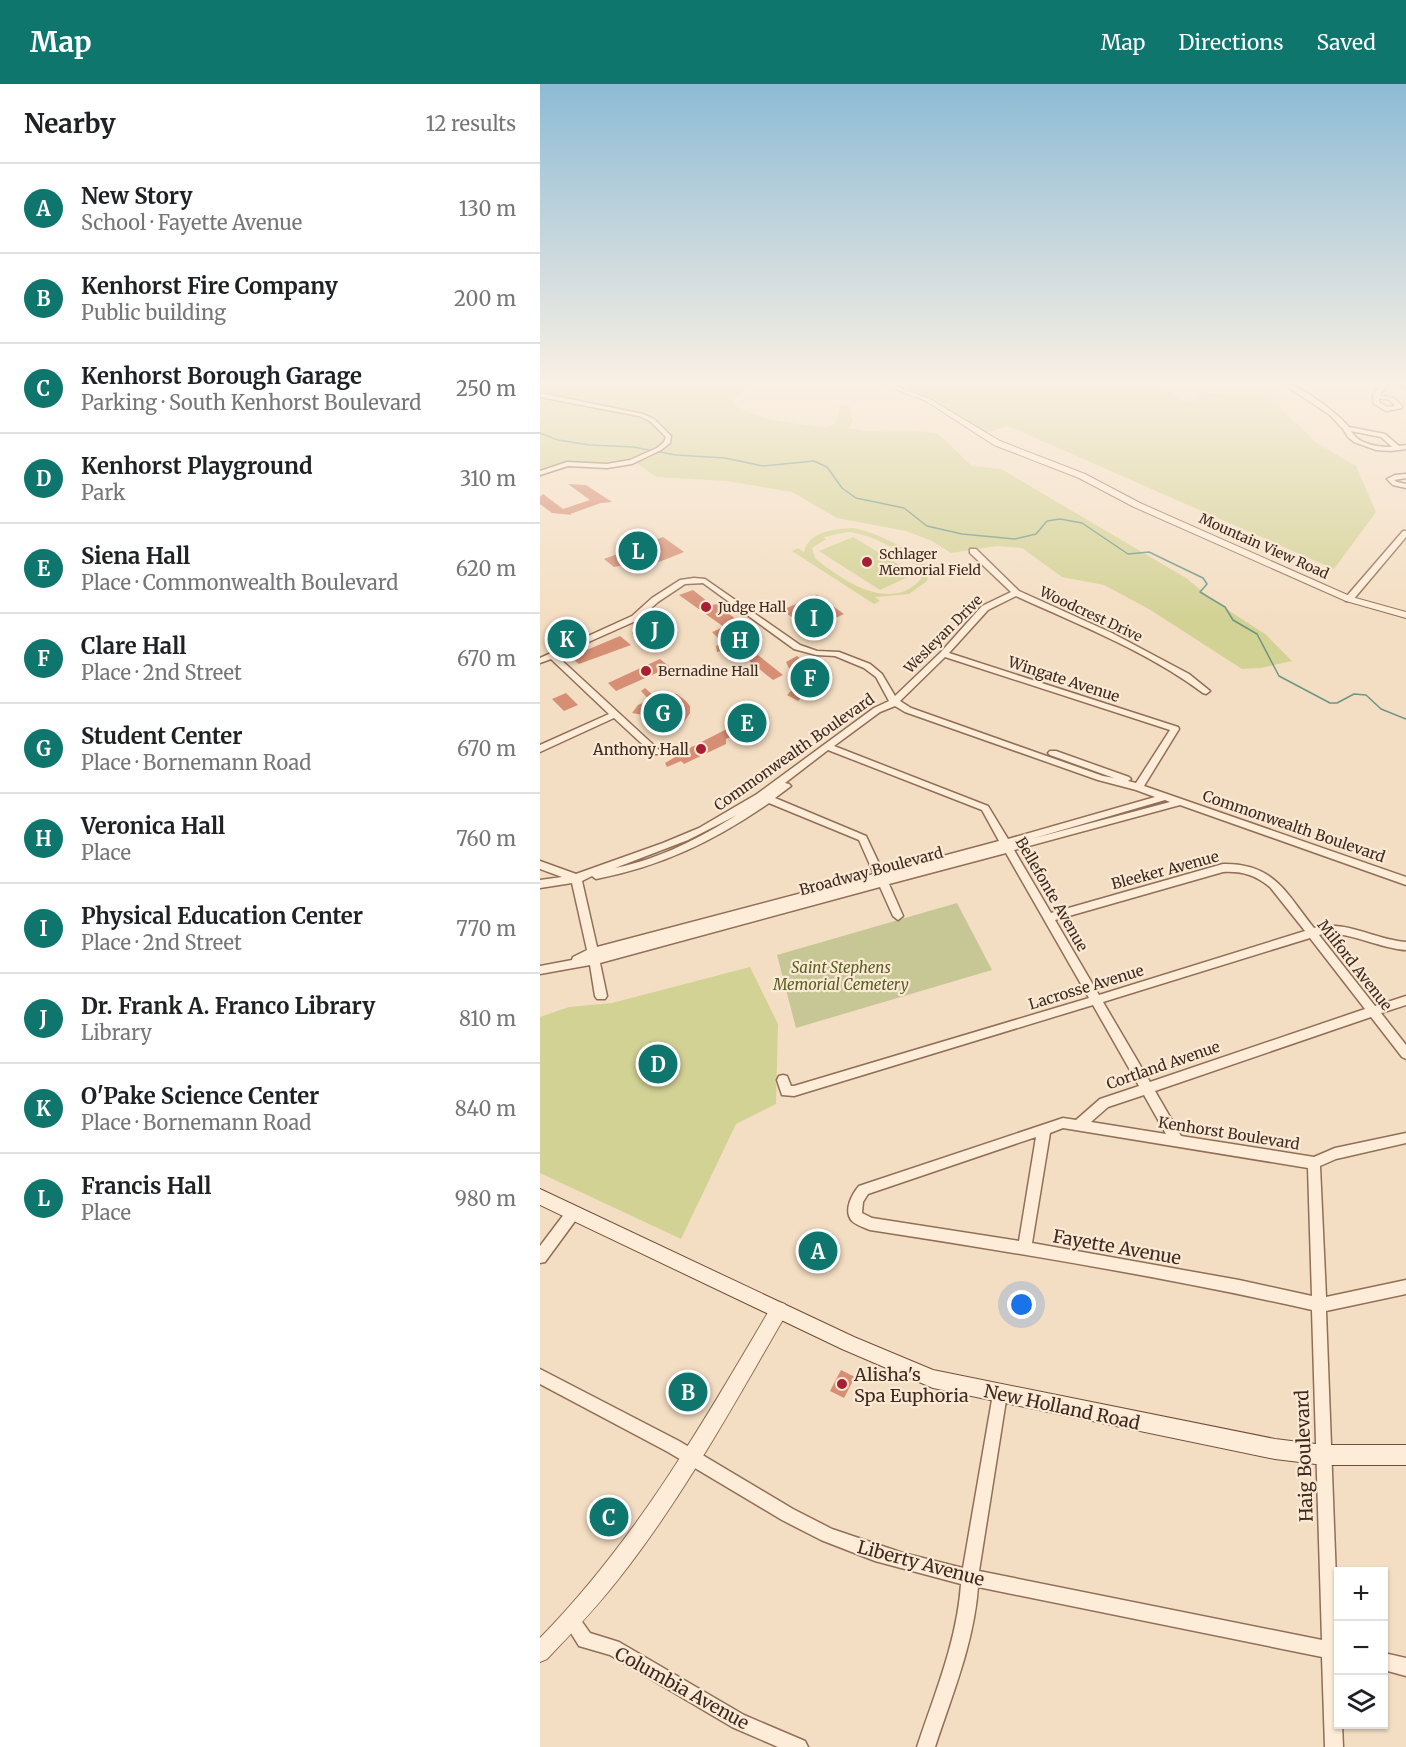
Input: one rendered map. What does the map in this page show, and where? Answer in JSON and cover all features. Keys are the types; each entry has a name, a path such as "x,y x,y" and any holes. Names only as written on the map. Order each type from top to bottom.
{"main road":[{"name":"New Holland Road","path":"540,1197 918,1374 962,1387 1174,1431 1324,1455 1406,1455"}],"street":[{"path":"540,473 567,464 612,466 622,463"},
{"name":"Mountain View Road","path":"1047,463 1082,476 1137,505 1349,599 1406,615"},
{"path":"1406,476 1390,479 1395,484 1406,486"},
{"path":"1349,599 1406,533"},
{"name":"Woodcrest Drive","path":"973,551 1016,593 1109,635 1186,676 1206,691"},
{"path":"540,661 619,627 635,618 655,600 678,585 699,580 708,582 796,647 816,653 836,654 867,666 879,676 894,702"},
{"name":"Wesleyan Drive","path":"894,702 944,654 985,608 1016,593"},
{"name":"Wingate Avenue","path":"944,654 1175,729 1138,787"},
{"path":"552,656 656,752"},
{"name":"Commonwealth Boulevard","path":"540,884 614,873 665,858 744,818 764,798 894,702 908,710 1101,778 1138,787 1406,880"},
{"path":"540,744 614,712"},
{"path":"540,749 614,712"},
{"name":"Bellefonte Avenue","path":"832,748 986,808 1177,1141"},
{"name":"Broadway Boulevard","path":"1008,846 1165,797"},
{"path":"764,798 863,838 898,916"},
{"name":"Broadway Boulevard","path":"540,970 1181,802"},
{"path":"540,865 576,878 601,996"},
{"name":"Bleeker Avenue","path":"1049,918 1223,868 1245,868 1255,871 1274,884 1281,895"},
{"name":"Milford Avenue","path":"1281,895 1406,1053"},
{"name":"Lacrosse Avenue","path":"783,1080 786,1091 794,1091 1325,928 1339,929 1392,946 1406,945"},
{"name":"Cortland Avenue","path":"1079,1125 1104,1103 1406,1000"},
{"path":"1025,1248 1044,1129 1063,1123 1079,1125"},
{"name":"Kenhorst Boulevard","path":"1079,1125 1314,1163 1335,1154 1406,1138"},
{"name":"Fayette Avenue","path":"1044,1129 869,1188 859,1195 855,1209 857,1217 870,1224 1025,1248 1239,1287 1320,1305 1406,1287"},
{"name":"Haig Boulevard","path":"1314,1163 1324,1455 1334,1651"},
{"path":"540,1257 573,1213"},
{"path":"540,1652 572,1622 639,1540 692,1457 779,1310"},
{"name":"Liberty Avenue","path":"540,1376 692,1457 764,1501 844,1542 906,1563 1334,1651"},
{"path":"926,1747 960,1639 970,1593 970,1577 1000,1394"},
{"name":"Columbia Avenue","path":"572,1622 585,1640 613,1648 738,1721 799,1747"},
{"path":"1388,1663 1406,1667"},
{"name":"Haig Boulevard","path":"1334,1675 1334,1747"}],"shaded area":[{"path":"540,463 968,463 972,466 1001,469 1186,578 1214,601 1265,634 1292,661 1261,668 1242,669 1149,609 1104,585 1062,577 1022,548 997,546 951,553 932,541 906,531 837,518 792,492 727,481 656,477 638,464 566,463 540,471"},
{"path":"1091,463 1350,463 1356,466 1376,512 1334,569"},
{"path":"852,528 871,533 916,557 929,571 927,581 909,594 875,597 880,601 874,604 792,551 798,548 804,552 811,540 824,532","holes":["847,532 855,533 899,551 916,564 921,571 921,579 909,589 895,594 881,594 852,584 815,558 812,548 826,539 824,537"]},
{"name":"Schlager Memorial Field","path":"853,537 914,574 880,590 819,551"},
{"path":"750,967 778,1024 776,1104 736,1124 681,1239 540,1173 540,1017 569,1007 612,1003"}],"green space":[{"name":"Saint Stephens Memorial Cemetery","path":"957,903 992,970 796,1028 777,955"}],"building":[{"path":"568,484 586,485 612,502 601,503 570,514 572,515 552,513 540,504 540,497 543,494 563,509 590,500"},
{"path":"663,537 684,552 649,566 632,565 632,563 614,567 604,559"},
{"path":"693,590 712,605 717,604 753,633 746,636 758,645 747,650 740,645 717,652 716,646 723,643 712,632 724,627 679,595"},
{"path":"817,595 844,614 821,625 828,629 817,634 803,626 800,627 794,622 797,621 782,610"},
{"path":"654,614 678,633 671,636 674,638 657,645 641,633 632,634 635,627 632,625"},
{"path":"576,631 582,636 557,647 551,641"},
{"path":"620,636 631,645 579,664 570,657"},
{"path":"758,655 783,675 773,680 748,660"},
{"path":"797,656 818,672 819,680 798,701 787,695 796,686 801,690 798,684 804,677 794,670 791,672 786,662"},
{"name":"Bernadine Hall","path":"660,659 670,667 616,691 608,683"},
{"path":"645,688 658,700 664,693 677,694 686,701 690,706 690,713 682,725 677,724 673,732 648,729 650,725 644,724 649,716 632,713 638,705 649,700 641,691"},
{"path":"566,693 578,705 564,711 552,699"},
{"path":"762,711 770,718 726,739 726,744 684,764 681,761 667,767 665,763 676,755"},
{"name":"Alisha's Spa Euphoria","path":"841,1370 855,1377 844,1398 830,1391"}],"waterway":[{"path":"747,463 763,466 798,463"},
{"path":"817,463 827,467 842,488 856,498 904,508 927,526 962,534 1015,539 1036,534 1047,521 1060,519 1082,523 1128,554 1149,552 1203,578 1207,584 1200,592 1225,607 1233,620 1257,634 1279,676 1330,703 1337,703 1354,694 1366,695 1381,709 1406,719"}],"place":[{"name":"Francis Hall","path":"638,551"},
{"name":"Schlager Memorial Field","path":"867,562"},
{"name":"Judge Hall","path":"706,607"},
{"name":"Physical Education Center","path":"814,618"},
{"name":"Dr. Frank A. Franco Library","path":"655,630"},
{"name":"O'Pake Science Center","path":"567,639"},
{"name":"Veronica Hall","path":"740,640"},
{"name":"Bernadine Hall","path":"646,671"},
{"name":"Clare Hall","path":"810,678"},
{"name":"Student Center","path":"663,713"},
{"name":"Siena Hall","path":"747,723"},
{"name":"Anthony Hall","path":"701,749"},
{"name":"Kenhorst Playground","path":"658,1064"},
{"name":"New Story","path":"818,1251"},
{"name":"Alisha's Spa Euphoria","path":"842,1384"},
{"name":"Kenhorst Fire Company","path":"688,1392"},
{"name":"Kenhorst Borough Garage","path":"609,1517"}]}
